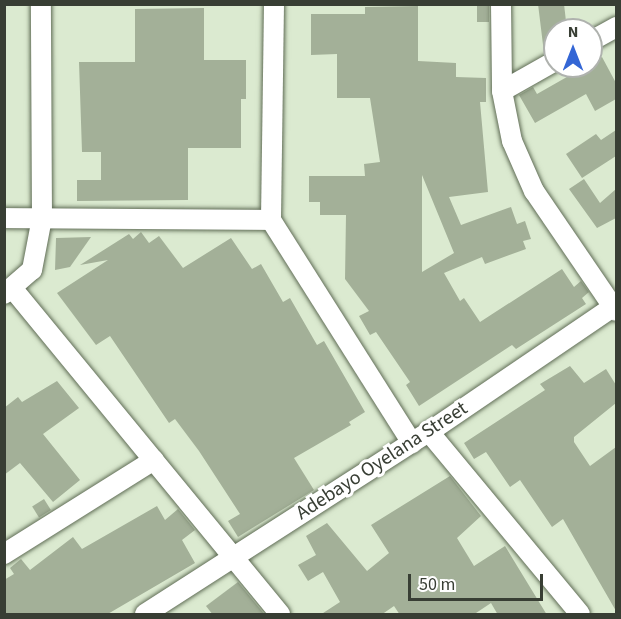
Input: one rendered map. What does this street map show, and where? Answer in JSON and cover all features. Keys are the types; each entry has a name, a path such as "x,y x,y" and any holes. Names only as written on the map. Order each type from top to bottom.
{"street":[{"path":"41,4 42,218 32,270 9,292 154,460 280,615"},
{"path":"274,4 271,220 412,443"},
{"path":"501,4 504,115 523,170 615,307"},
{"path":"502,91 543,68"},
{"path":"4,218 271,220"},
{"name":"Adebayo Oyelana Street","path":"145,615 429,432 615,307"},
{"path":"429,432 580,615"},
{"path":"4,554 154,460"}],"building":[{"path":"538,4 564,4 566,18 543,18 543,45"},
{"path":"477,5 489,5 489,22 477,22"},
{"path":"418,6 418,61 456,63 456,77 486,78 486,102 480,102 488,192 449,197 461,225 511,207 517,224 525,221 531,239 523,241 526,249 485,264 482,257 444,273 460,301 464,298 480,322 562,269 574,287 581,281 589,292 582,298 586,304 516,349 512,345 419,406 406,385 410,382 376,332 370,335 359,316 369,311 345,279 346,215 320,215 320,202 309,202 309,176 365,176 364,164 380,162 370,98 337,98 337,54 311,55 311,14 365,14 365,7","holes":["422,175 454,253 422,272"]},
{"path":"204,8 204,60 246,60 246,99 241,99 241,148 188,148 188,200 77,201 77,180 101,180 101,152 82,152 79,62 135,62 135,9"},
{"path":"603,59 616,83 616,99 595,111 586,94 535,123 519,95 533,87 537,94 565,78 603,78"},
{"path":"616,130 616,156 582,178 566,154 596,134 601,140"},
{"path":"584,179 600,203 616,189 616,218 597,228 569,189"},
{"path":"141,232 149,243 159,236 183,268 231,238 252,269 261,264 283,302 290,298 317,345 324,341 365,412 349,422 351,425 294,458 314,490 238,537 228,521 240,514 199,451 175,419 169,423 110,336 96,345 57,293 108,260 80,265 129,234 133,239"},
{"path":"91,237 70,267 55,270 56,238"},
{"path":"570,366 584,383 606,369 616,385 616,403 574,437 574,442 590,466 616,447 616,611 563,519 552,527 520,480 510,487 486,452 474,459 464,443 545,390 540,384"},
{"path":"57,381 79,408 43,434 80,480 53,502 20,463 4,475 4,408 18,397 22,402"},
{"path":"450,476 481,516 457,538 474,566 505,546 547,615 498,615 491,603 473,615 400,615 394,606 381,615 320,615 340,602 323,572 308,581 298,565 316,555 306,536 327,523 367,571 389,553 371,525"},
{"path":"44,499 51,510 39,517 32,506"},
{"path":"157,506 165,520 178,509 195,530 182,540 195,563 106,615 4,615 4,580 14,574 10,568 21,559 30,570 73,537 82,549"},
{"path":"238,582 265,615 213,615 206,606"}]}
